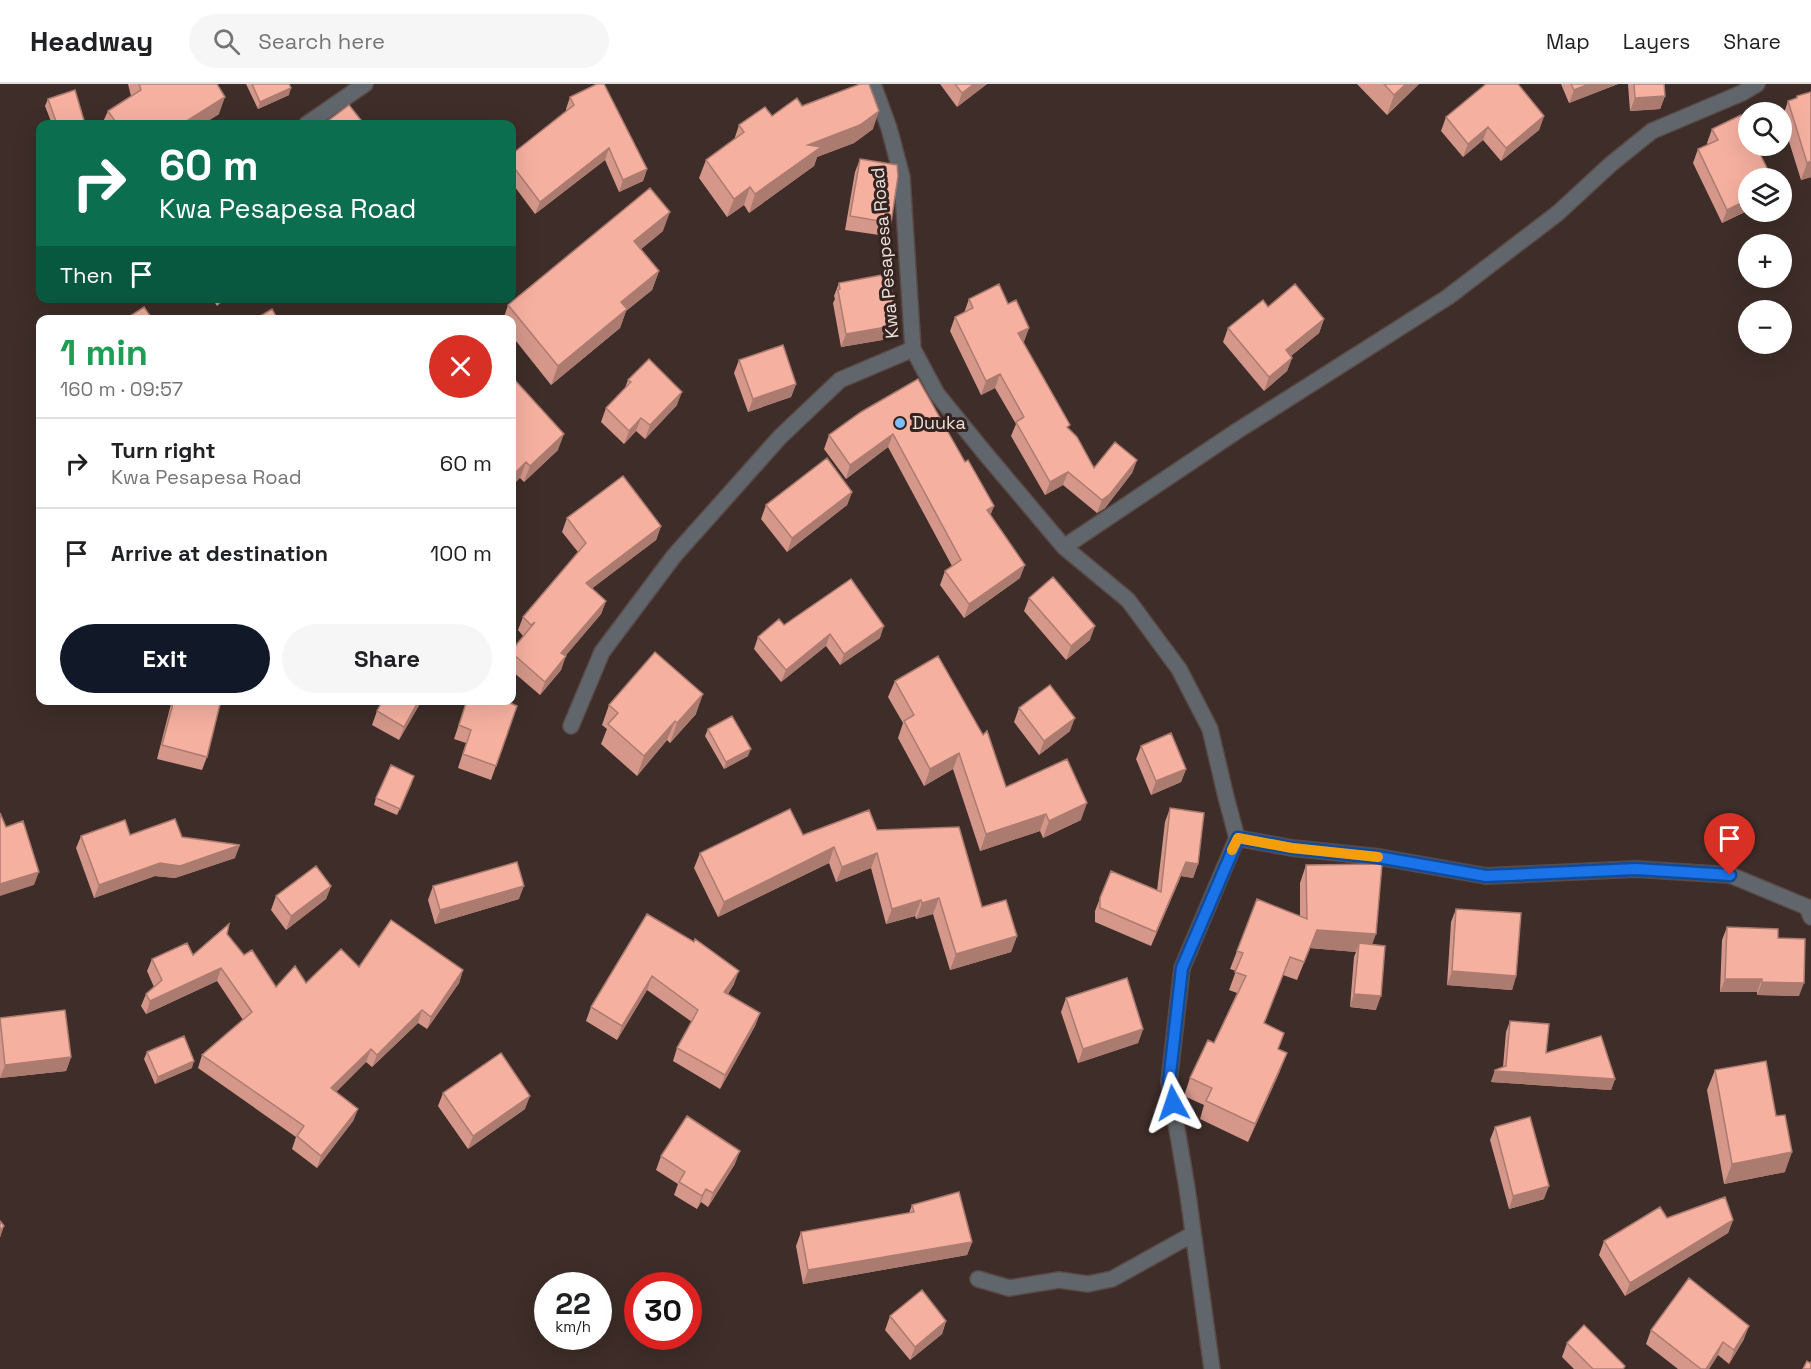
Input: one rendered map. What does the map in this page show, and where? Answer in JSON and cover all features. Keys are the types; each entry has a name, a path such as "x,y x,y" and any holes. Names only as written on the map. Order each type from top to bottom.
{"street":[{"path":"313,120 365,84"},
{"name":"Kwa Pesapesa Road","path":"873,84 889,128 902,177 913,349 937,394 1064,547 1128,600 1179,669 1210,729 1238,838"},
{"path":"1064,547 1237,431 1448,297 1558,213 1611,164 1652,131 1742,93 1757,84"},
{"path":"571,726 602,652 674,556 780,437 840,380 913,349"},
{"path":"1212,1369 1169,1082 1182,968 1238,838 1292,848 1378,857 1486,876 1636,869 1730,875 1810,910"},
{"path":"978,1280 1010,1288 1059,1280 1088,1284 1112,1279 1193,1234"}],"building":[{"path":"139,84 217,84 225,97 188,120 114,120 108,111 141,90"},
{"path":"252,84 289,84 291,88 260,102"},
{"path":"597,84 604,84 647,169 623,180 609,148 540,202 516,170 516,151 574,105 570,97"},
{"path":"860,84 869,84 879,111 860,125 808,145 821,147 755,194 750,187 734,199 706,160 744,132 739,125 765,107 772,116 797,98 802,106"},
{"path":"955,84 974,84 962,93"},
{"path":"1384,84 1406,84 1394,95"},
{"path":"1486,84 1518,84 1544,116 1506,148 1488,127 1468,144 1446,117"},
{"path":"1571,84 1589,84 1574,90"},
{"path":"1634,84 1664,84 1665,96 1635,98"},
{"path":"75,90 84,120 56,120 48,99"},
{"path":"1811,92 1811,161 1807,163 1792,114 1792,102 1788,101"},
{"path":"349,105 361,120 329,120"},
{"path":"1738,116 1738,156 1761,156 1767,168 1738,168 1738,204 1727,210 1698,149 1718,140 1712,129"},
{"path":"860,159 897,165 898,176 891,223 850,216"},
{"path":"650,188 670,212 634,241 659,271 621,302 627,309 558,366 508,305 516,303 516,298"},
{"path":"882,275 883,283 890,282 898,325 846,334 838,290 840,289 839,283"},
{"path":"999,284 1008,304 1016,300 1029,328 1018,333 1070,425 1067,427 1077,437 1094,468 1115,442 1137,460 1110,494 1102,500 1068,472 1050,482 1016,422 1024,417 1000,374 986,381 955,317 973,308 969,299"},
{"path":"1295,284 1324,319 1286,350 1292,358 1269,377 1228,328 1263,300 1268,307"},
{"path":"144,307 150,315 132,315"},
{"path":"272,309 275,315 262,315"},
{"path":"783,345 796,384 753,399 739,360"},
{"path":"649,359 682,392 650,425 641,418 629,431 606,408 631,382 628,380"},
{"path":"918,379 965,462 968,460 994,506 987,510 1025,565 969,604 945,571 961,560 893,434 850,465 829,435 861,412"},
{"path":"516,381 564,434 530,466 526,462 516,472"},
{"path":"827,458 852,492 792,538 766,505"},
{"path":"623,476 661,526 586,583 606,601 561,653 566,656 545,682 516,657 516,645 535,622 531,625 523,617 586,543 567,518"},
{"path":"1053,577 1095,626 1071,646 1029,598"},
{"path":"851,579 884,626 844,654 830,634 786,670 758,637 779,619 784,625"},
{"path":"655,652 703,694 644,756 608,724 618,713 609,705"},
{"path":"938,656 983,735 987,731 1006,787 1067,759 1087,803 1049,821 1046,814 986,834 959,753 930,769 904,721 914,715 895,681"},
{"path":"1050,685 1075,718 1044,741 1019,708"},
{"path":"173,705 220,705 207,757 162,745"},
{"path":"380,705 416,705 404,727 377,711"},
{"path":"465,705 517,706 496,766 463,754 471,730 459,725"},
{"path":"732,716 751,749 726,762 708,729"},
{"path":"1171,733 1186,769 1156,781 1141,746"},
{"path":"391,765 414,776 400,809 376,798"},
{"path":"1170,808 1204,813 1198,864 1186,862 1156,932 1100,908 1100,898 1111,871 1161,892"},
{"path":"790,809 803,835 869,810 877,830 959,827 982,907 1006,900 1017,936 956,954 939,898 922,903 921,900 892,909 877,853 842,867 834,847 724,902 700,853"},
{"path":"0,813 6,827 23,821 39,872 0,884"},
{"path":"175,819 182,837 240,845 180,866 160,863 99,885 81,836 125,820 130,835"},
{"path":"517,862 524,886 440,910 433,886"},
{"path":"1382,864 1376,934 1317,930 1304,962 1290,957 1264,1023 1284,1033 1278,1049 1287,1053 1255,1124 1206,1101 1212,1088 1190,1078 1208,1040 1214,1043 1246,976 1235,972 1243,953 1237,951 1257,899 1307,919 1306,865"},
{"path":"316,866 331,886 291,916 276,896"},
{"path":"1456,909 1521,913 1516,976 1452,971"},
{"path":"647,914 694,942 695,939 739,971 724,992 760,1013 725,1075 677,1048 698,1010 652,976 622,1026 591,1007"},
{"path":"391,920 463,970 431,1017 422,1010 377,1055 371,1049 331,1088 358,1109 321,1156 297,1136 304,1126 202,1055 252,1012 221,968 150,1001 146,994 162,980 152,959 187,943 193,955 229,924 227,934 244,955 252,950 276,987 295,966 306,983 341,949 359,967"},
{"path":"1727,927 1778,929 1778,938 1805,939 1804,983 1762,982 1762,979 1725,979"},
{"path":"1359,943 1385,946 1381,996 1354,994"},
{"path":"1127,978 1143,1029 1083,1049 1066,998"},
{"path":"65,1010 71,1057 5,1065 0,1018"},
{"path":"1510,1021 1549,1024 1546,1053 1601,1036 1615,1079 1495,1071 1506,1066"},
{"path":"184,1036 194,1061 158,1077 147,1052"},
{"path":"501,1053 530,1096 473,1136 443,1093"},
{"path":"1766,1061 1776,1116 1785,1115 1792,1152 1732,1164 1715,1070"},
{"path":"687,1116 740,1151 713,1193 706,1189 702,1196 679,1182 685,1172 661,1156"},
{"path":"1530,1117 1549,1186 1513,1196 1495,1127"},
{"path":"959,1192 972,1242 808,1270 801,1232 914,1212 912,1205"},
{"path":"1725,1197 1733,1220 1630,1283 1604,1241 1660,1207 1667,1218"},
{"path":"1689,1278 1749,1326 1734,1350 1723,1342 1706,1369 1701,1369 1651,1330"},
{"path":"922,1290 946,1321 915,1347 890,1316"},
{"path":"1584,1325 1625,1366 1623,1369 1593,1369 1567,1343"},
{"path":"1807,1361 1811,1362 1811,1369 1803,1369"}],"slow traffic":[{"path":"1232,850 1238,838 1292,848 1378,857"}],"place":[{"name":"Duuka","path":"900,423"}],"route":[{"path":"1173,1103 1169,1082 1182,968 1238,838 1292,848 1378,857 1486,876 1636,869 1730,875"}]}
